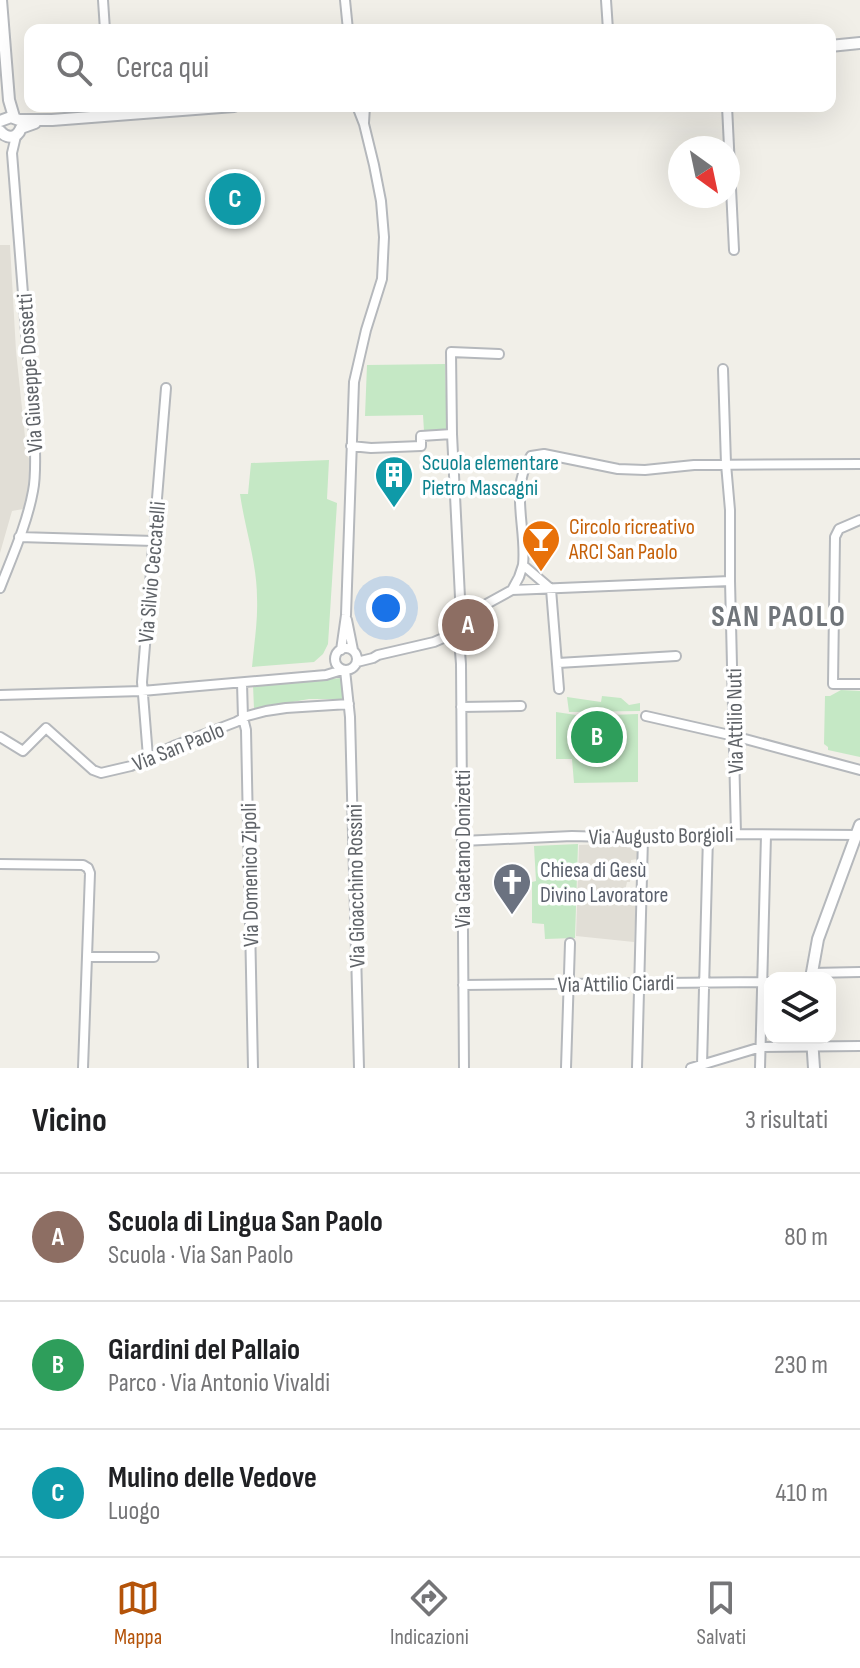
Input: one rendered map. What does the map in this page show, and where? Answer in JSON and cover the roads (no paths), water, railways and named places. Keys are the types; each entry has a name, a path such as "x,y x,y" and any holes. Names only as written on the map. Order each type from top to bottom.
{"street":[{"path":"1,0 9,100 7,126 104,112"},
{"path":"103,0 105,24"},
{"path":"345,0 347,24"},
{"path":"606,0 608,24"},
{"path":"836,45 860,43"},
{"path":"349,704 336,656 341,650 346,615 354,382 382,279 384,237 381,196 359,112"},
{"path":"364,124 365,112"},
{"path":"727,112 734,250"},
{"name":"Via Giuseppe Dossetti","path":"0,588 33,492 35,447 12,153 7,126"},
{"path":"355,656 378,655 443,639 454,631 461,618 451,352 499,354"},
{"path":"723,369 726,464"},
{"name":"Via Silvio Ceccatelli","path":"148,757 142,691 166,388"},
{"path":"351,446 421,446 421,436 452,434"},
{"path":"512,590 523,565 521,475 531,456 544,454 618,469 645,470 726,464 860,464"},
{"name":"Via Attilio Nuti","path":"726,464 730,510 736,834"},
{"path":"860,520 839,529 835,537 833,684 860,684"},
{"path":"19,537 154,541"},
{"path":"523,565 551,589 559,689"},
{"path":"461,618 512,590 730,581"},
{"path":"0,695 142,691 315,676 341,667 353,668 355,656 346,615"},
{"name":"Via Gaetano Donizetti","path":"454,631 459,639 461,707 464,1068"},
{"path":"341,650 349,648 355,656"},
{"path":"558,663 676,656"},
{"name":"Via Domenico Zipoli","path":"242,683 246,730 253,1068"},
{"name":"Via San Paolo","path":"0,737 23,751 46,728 98,773 131,766 266,711 349,704"},
{"name":"Via Gioacchino Rossini","path":"349,704 359,1068"},
{"path":"461,707 521,706"},
{"path":"646,716 860,770"},
{"path":"812,972 818,939 859,831"},
{"name":"Via Augusto Borgioli","path":"462,841 859,831"},
{"path":"766,835 766,972"},
{"path":"702,1065 708,836"},
{"path":"637,1068 643,838"},
{"path":"0,864 83,865 88,868 83,1068"},
{"path":"566,1068 570,943"},
{"path":"87,957 154,957"},
{"path":"836,974 860,972"},
{"name":"Via Attilio Ciardi","path":"463,985 764,982"},
{"path":"760,1068 764,1008"},
{"path":"691,1068 761,1047 792,1044"},
{"path":"813,1044 814,1068"},
{"path":"836,1044 860,1046"}],"place":[{"name":"Mulino delle Vedove","path":"235,199"},
{"name":"Scuola elementare Pietro Mascagni","path":"394,509"},
{"name":"Circolo ricreativo ARCI San Paolo","path":"541,573"},
{"name":"Scuola di Lingua San Paolo","path":"468,625"},
{"name":"Giardini del Pallaio","path":"597,737"},
{"name":"Chiesa di Gesù Divino Lavoratore","path":"512,916"}],"district":[{"name":"SAN PAOLO","path":"779,616"}]}
